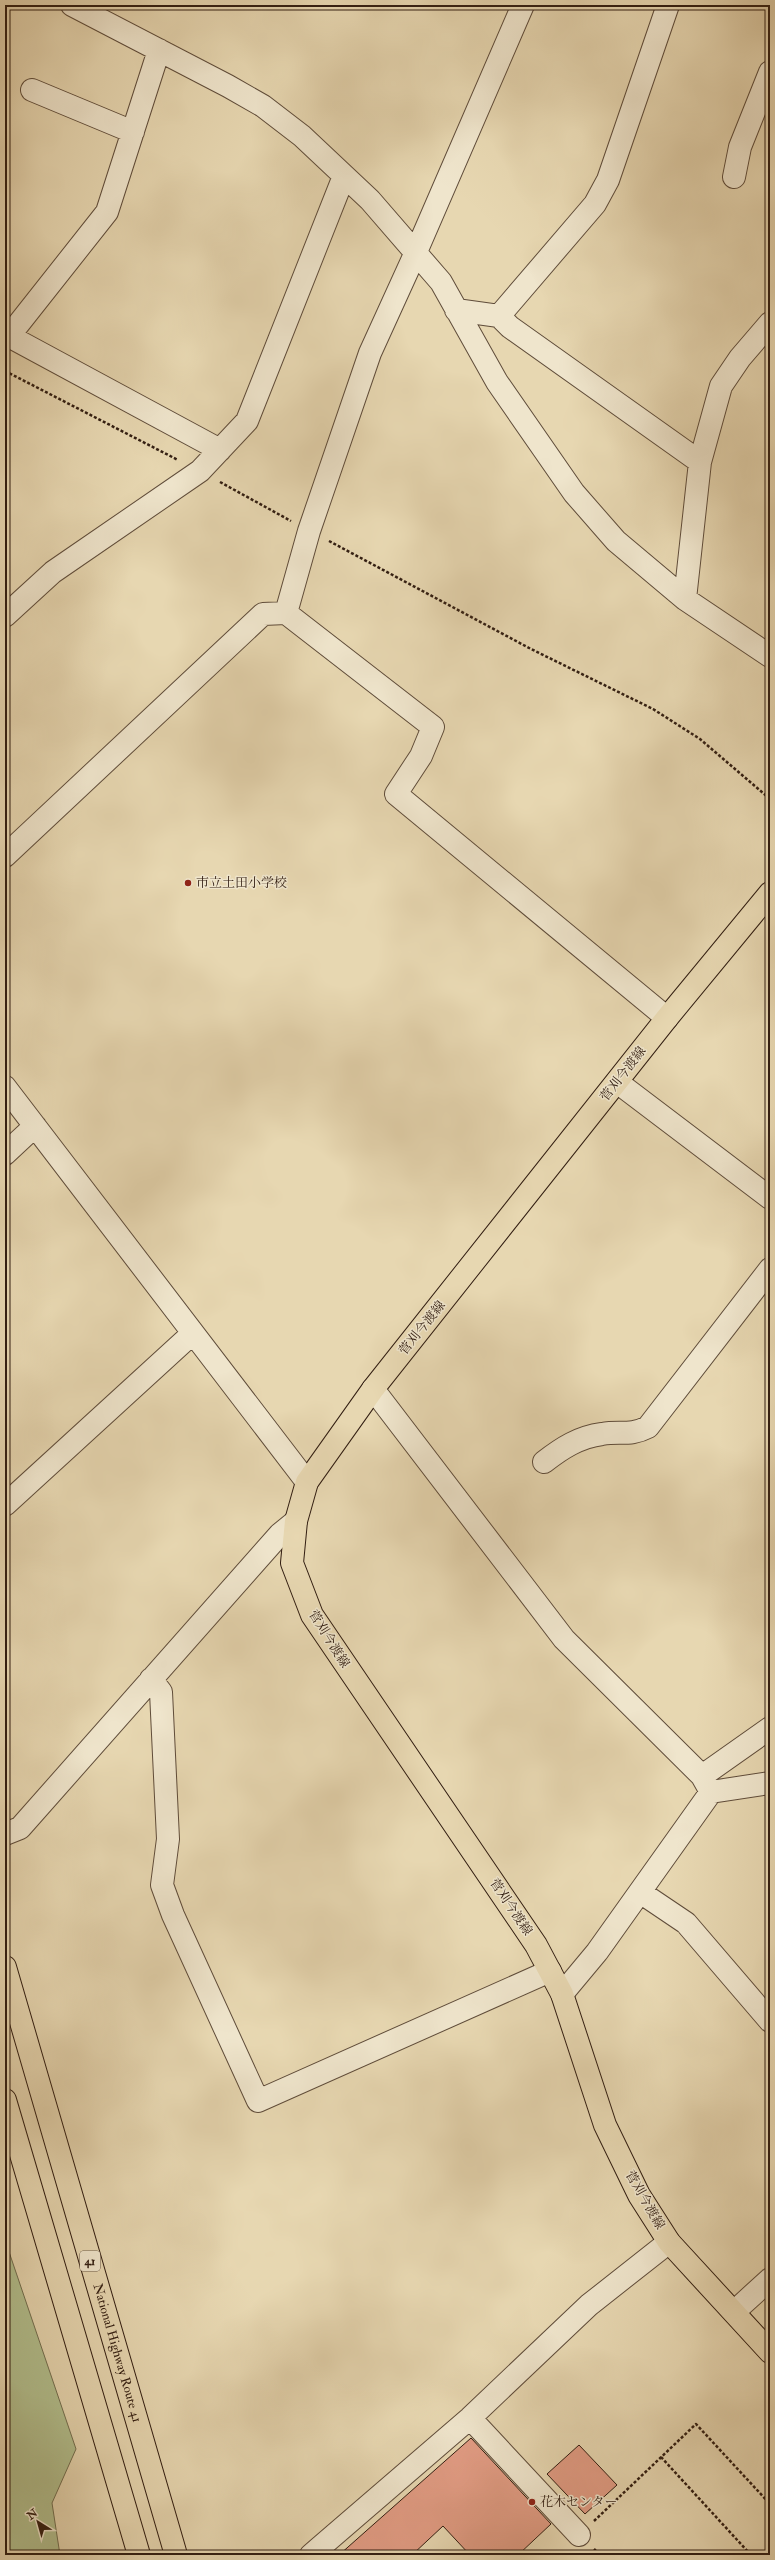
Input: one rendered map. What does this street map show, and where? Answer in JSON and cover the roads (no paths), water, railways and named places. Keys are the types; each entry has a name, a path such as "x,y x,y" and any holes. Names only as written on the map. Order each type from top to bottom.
{"main road":[{"name":"菅刈今渡線","path":"770,893 668,1018 373,1389 307,1482 296,1521 292,1563 312,1615 455,1823 536,1945 562,1994 605,2126 640,2194 669,2242 735,2311 770,2352"},
{"name":"National Highway Route 41","path":"5,1967 176,2555"},
{"path":"5,2100 139,2555"}],"street":[{"path":"72,5 262,106 302,136 370,200 441,282 498,382 574,493 616,541 685,599 770,656"},
{"path":"286,613 309,531 370,353 416,252 523,5"},
{"path":"499,316 595,204 608,180 668,5"},
{"path":"159,50 107,212 7,335 220,450"},
{"path":"734,177 740,147 770,72"},
{"path":"32,90 133,132"},
{"path":"5,616 54,572 200,471 247,421 344,176"},
{"path":"456,310 499,316 510,327 700,462"},
{"path":"685,599 700,462 721,386 740,358 770,323"},
{"path":"5,856 262,614 286,613 433,727 421,756 396,794 668,1018"},
{"path":"617,1082 770,1198"},
{"path":"5,1087 307,1482"},
{"path":"5,1154 35,1126"},
{"path":"544,1462 568,1444 602,1434 636,1433 648,1427 770,1269"},
{"path":"5,1505 193,1333"},
{"path":"373,1389 564,1639 707,1784 770,1783"},
{"path":"5,1834 20,1828 280,1534 296,1521"},
{"path":"151,1679 161,1692 168,1840 162,1885 173,1915 258,2101 550,1971"},
{"path":"562,1994 597,1952 640,1892 707,1784 770,1728"},
{"path":"640,1892 686,1923 770,2021"},
{"path":"311,2555 470,2418 589,2305 669,2242"},
{"path":"735,2311 770,2279"},
{"path":"470,2418 579,2534"}],"place":[{"name":"市立土田小学校","path":"188,883"},
{"name":"花木センター","path":"532,2502"}]}
